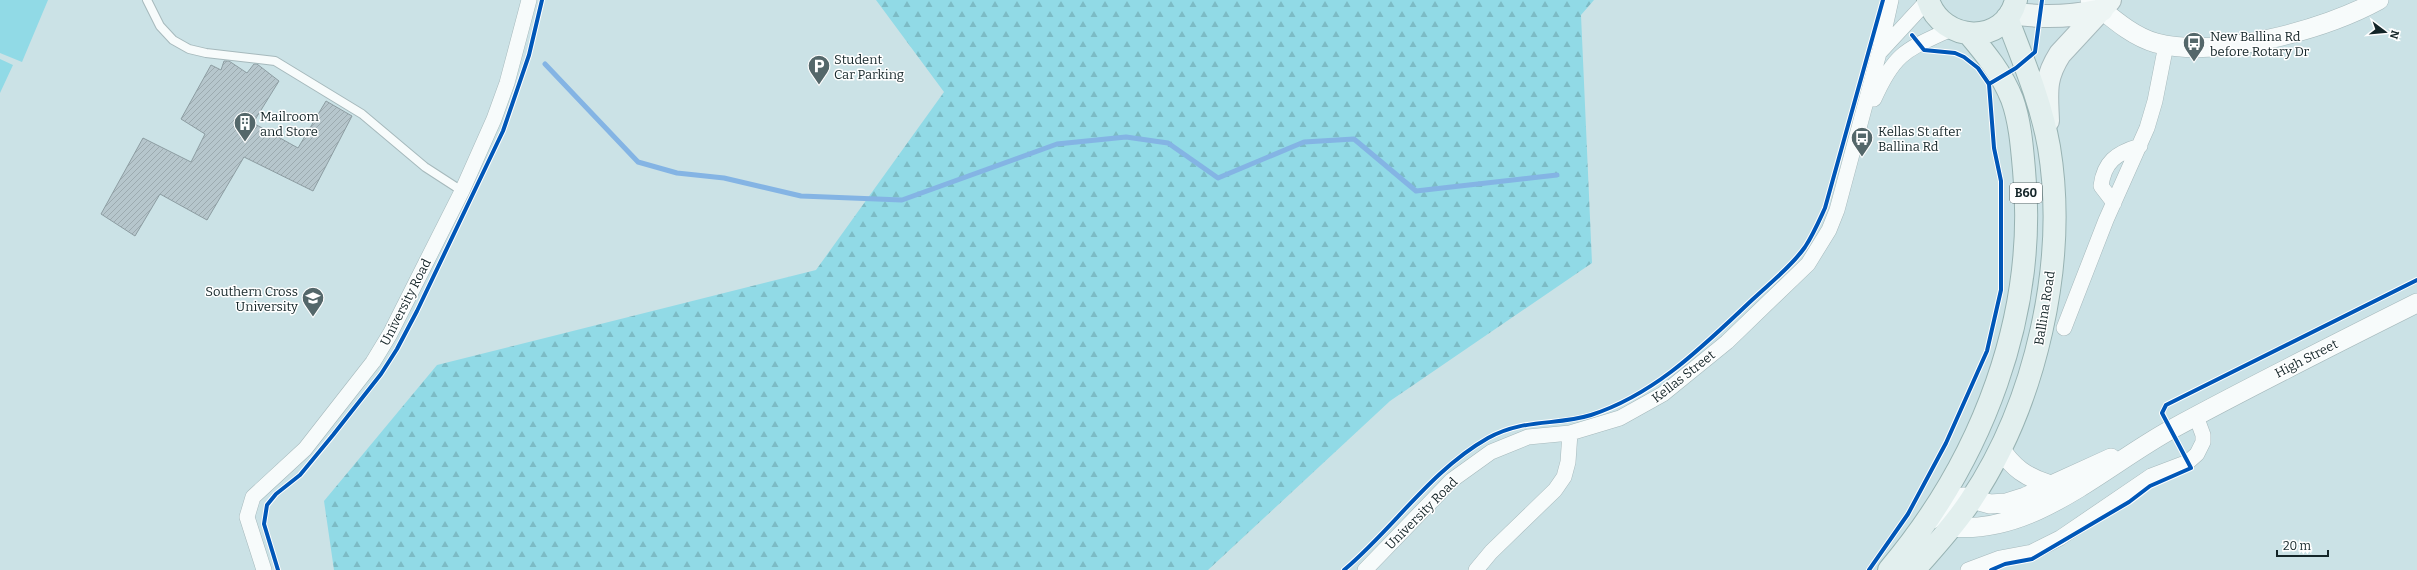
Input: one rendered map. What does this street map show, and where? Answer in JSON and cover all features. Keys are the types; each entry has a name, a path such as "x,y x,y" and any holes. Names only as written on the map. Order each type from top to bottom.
{"main road":[{"name":"B60","path":"1928,0 1939,20 1960,31"},
{"path":"1960,31 1990,30 2011,10 2056,16 2101,3"},
{"path":"2049,146 2046,92 2049,74 2060,54 2101,3"},
{"name":"Ballina Road","path":"1914,570 1952,527 1971,500 2000,448 2021,399 2038,347 2048,292 2054,234 2049,146 2011,10"},
{"name":"Ballina Road","path":"1889,570 1918,532 1959,467 1985,415 2004,364 2018,308 2026,248 2026,186 2017,118 2012,99 1995,66 1960,31"}],"street":[{"name":"University Road","path":"264,570 247,517 252,497 305,449 373,362 390,334 462,191 494,119 507,83 529,0"},
{"name":"Kellas Street","path":"1570,433 1620,418 1663,394 1727,342 1808,264 1829,230 1838,210 1879,53 1891,0"},
{"name":"Kellas Street","path":"1879,53 1928,0"},
{"path":"2101,3 2139,36 2166,45 2208,47 2244,43 2277,36 2342,17 2379,0"},
{"name":"Kellas Street","path":"1856,140 1882,83 1897,59 1915,46 1960,31"},
{"path":"2064,328 2114,203 2140,146 2155,101 2166,45"},
{"path":"2114,203 2101,186 2107,163 2125,150 2140,146"},
{"name":"High Street","path":"2146,444 2270,376 2417,303"},
{"path":"1968,570 2000,558 2032,552 2060,538 2151,476 2188,462 2197,454 2203,442 2203,435 2196,416"},
{"name":"University Road","path":"1365,570 1452,480 1491,452 1528,437 1570,433"},
{"path":"1476,570 1491,552 1555,490 1564,477 1568,462 1570,433"},
{"path":"1918,532 1948,504 1957,498 1990,504 2006,503 2025,497 2048,484 2146,444"},
{"path":"1952,527 1991,526 2012,520 2087,483 2146,444"},
{"path":"2000,448 2015,468 2024,475 2048,484"}],"lane":[{"path":"147,0 160,26 173,40 188,49 206,53 275,61 362,114 425,166 462,191"}],"green space":[{"path":"0,0 48,0 22,62 0,53"},
{"path":"876,0 1594,0 1581,15 1592,263 1390,401 1208,570 334,570 324,501 437,365 816,270 944,92"},
{"path":"0,59 13,65 0,93"}],"building":[{"name":"Mailroom and Store","path":"224,61 229,61 247,73 254,64 257,64 279,81 253,123 298,148 326,101 352,116 313,191 244,157 207,220 160,194 135,236 101,214 143,138 191,162 205,134 181,119 211,65 221,70"}],"waterway":[{"path":"545,64 638,162 677,173 724,178 801,196 902,200 1057,144 1126,137 1168,143 1218,178 1304,142 1354,139 1416,191 1557,175"}],"cycle path":[{"path":"278,570 264,524 267,505 276,494 300,475 381,374 397,349 417,311 503,131 529,55 542,0"},
{"path":"1344,570 1362,554 1430,483 1467,451 1501,432 1527,425 1591,415 1615,406 1637,395 1678,367 1780,275 1808,242 1825,208 1883,0"},
{"path":"1989,84 2016,68 2035,52 2042,0"},
{"path":"1869,570 1908,514 1946,443 1987,351 2001,290 2001,181 1994,148 1989,84 1978,68 1964,57 1955,53 1924,50 1912,35"},
{"path":"1991,570 2005,564 2032,559 2129,502 2150,486 2191,468 2162,413 2166,405 2417,280"}],"place":[{"name":"New Ballina Rd before Rotary Dr","path":"2194,62"},
{"name":"Student Car Parking","path":"819,86"},
{"name":"Mailroom and Store","path":"245,142"},
{"name":"Kellas St after Ballina Rd","path":"1862,158"},
{"name":"Southern Cross University","path":"313,318"}]}
